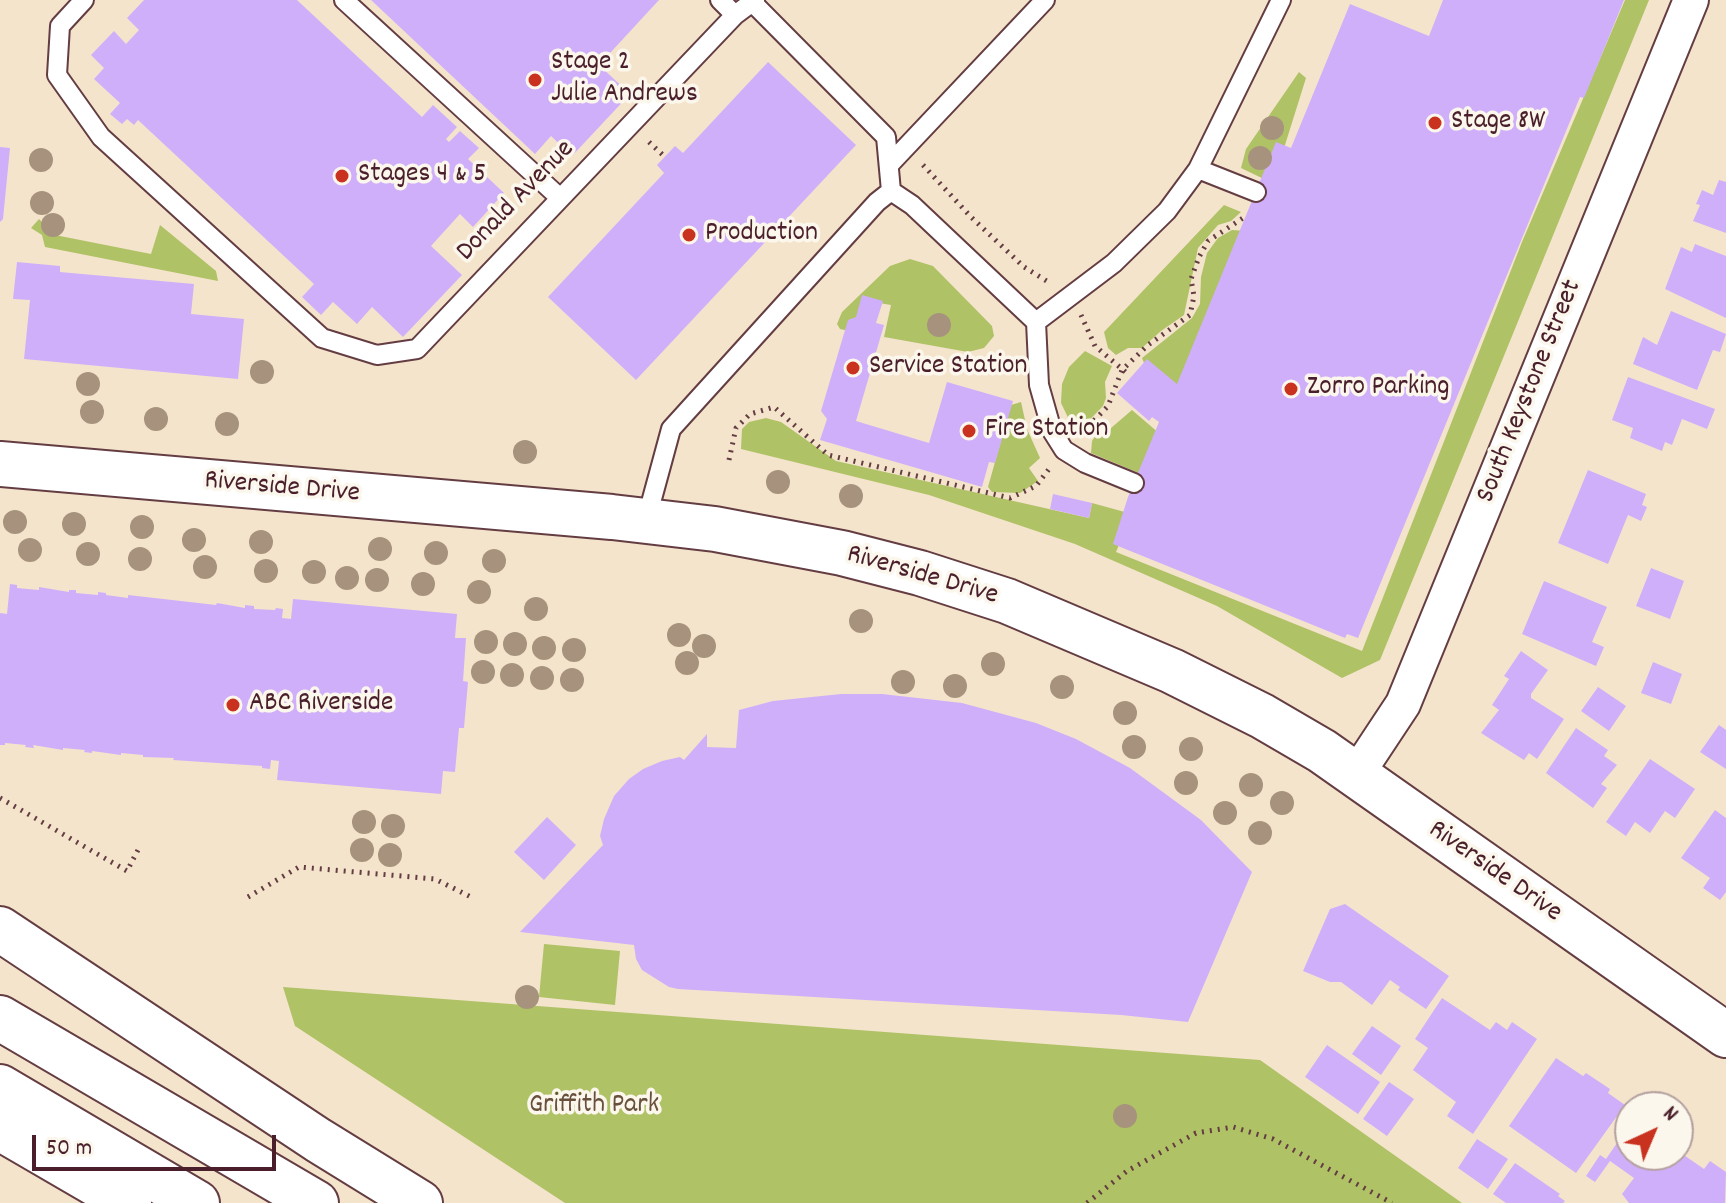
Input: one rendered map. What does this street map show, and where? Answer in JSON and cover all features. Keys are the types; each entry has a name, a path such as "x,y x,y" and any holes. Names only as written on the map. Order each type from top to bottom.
{"main road":[{"name":"Riverside Drive","path":"0,464 715,529 842,553 920,573 1007,601 1094,636 1210,689 1291,733 1356,775 1726,1035"},
{"path":"0,929 318,1140 420,1203"},
{"path":"0,1018 316,1203"},
{"path":"0,1087 197,1203"},
{"path":"0,1128 129,1203"}],"street":[{"name":"South Keystone Street","path":"1356,775 1403,704 1691,0"}],"lane":[{"name":"Donald Avenue","path":"84,0 60,26 57,75 101,137 322,338 377,355 417,349 735,15 754,2"},
{"path":"344,0 559,197"},
{"path":"720,0 735,15"},
{"path":"889,165 1045,0"},
{"path":"1036,322 1114,263 1167,211 1198,169 1281,0"},
{"path":"754,2 886,137 891,191"},
{"path":"1198,169 1256,192"},
{"path":"891,191 912,205 1036,322 1039,385 1052,431 1064,450 1085,463 1134,483"},
{"path":"646,521 671,429 867,213 891,191"}],"path":[{"path":"906,147 971,217 1024,267 1047,283 1064,284 1073,295 1095,346 1129,375"},
{"path":"729,460 736,428 750,414 774,407 828,455 1010,498 1036,486 1064,450 1100,417 1108,406 1122,370 1148,345 1190,315 1194,296 1191,279 1199,257 1208,241 1243,218"},
{"path":"0,798 127,871 138,850"},
{"path":"248,897 299,867 348,868 435,879 473,898"},
{"path":"397,868 397,876"},
{"path":"1087,1203 1127,1171 1196,1133 1233,1127 1273,1139 1392,1203"}],"green space":[{"path":"1625,0 1649,0 1380,660 1342,678 1217,606 1075,544 929,495 741,449 742,429 749,422 766,418 781,422 836,461 1089,518 1092,503 1132,514 1116,552 1362,651 1522,242"},
{"path":"1299,72 1306,78 1285,145 1268,181 1241,168 1246,149"},
{"path":"1224,205 1241,212 1231,221 1218,225 1198,248 1184,315 1142,348 1128,348 1116,355 1108,348 1104,332"},
{"path":"39,219 55,235 151,254 160,225 216,271 218,281 45,247 42,235 31,228"},
{"path":"1232,230 1247,231 1175,395 1146,368 1142,358 1192,318 1200,304 1201,277 1207,253 1218,238"},
{"path":"910,259 933,266 992,326 994,336 984,348 968,352 884,337 891,305 867,301 849,331 840,329 837,324 842,312 890,266"},
{"path":"1085,351 1112,366 1105,382 1103,406 1076,434 1061,403 1062,384 1069,367"},
{"path":"1021,402 1027,429 1040,458 1029,468 1038,481 1020,493 992,492 988,487 1011,405"},
{"path":"1132,410 1160,434 1146,476 1091,453 1092,441 1098,432 1104,434"},
{"path":"544,944 620,951 615,1005 539,997"},
{"name":"Griffith Park","path":"283,987 1260,1060 1462,1203 565,1203 295,1026"}],"building":[{"name":"Stages 4 & 5","path":"144,0 297,0 422,117 433,105 457,127 446,139 449,142 460,131 479,148 468,159 504,193 473,227 460,214 431,246 462,275 403,337 372,307 357,324 333,302 321,315 302,297 314,284 138,120 134,125 127,119 122,124 110,114 120,103 94,79 104,68 91,55 114,31 126,44 139,30 127,18"},
{"name":"Stage 2 Julie Andrews","path":"371,0 659,0 599,65 630,94 572,156 551,136 535,154"},
{"name":"Zorro Parking","path":"1443,0 1624,0 1584,98 1580,97 1358,638 1347,634 1345,638 1113,544 1128,497 1159,422 1152,417 1149,421 1117,393 1147,359 1177,384 1276,142 1291,148 1350,4 1429,36"},
{"name":"Production","path":"768,62 856,145 636,380 548,297 664,173 657,165 675,146 683,153"},
{"path":"0,147 10,148 3,219 0,222"},
{"path":"1719,180 1726,182 1726,233 1693,221 1702,190 1713,195"},
{"path":"1695,244 1726,256 1726,318 1665,289 1681,247 1692,252"},
{"path":"17,262 60,266 60,272 194,284 191,314 244,319 238,379 24,359 30,300 13,299"},
{"name":"Fire Station","path":"862,295 883,301 876,323 884,325 856,421 929,443 947,382 1013,401 995,463 989,462 982,487 820,440 827,419 821,411 848,320 856,317"},
{"path":"1671,311 1726,334 1720,352 1713,350 1697,390 1633,364 1643,337 1657,345"},
{"path":"1628,377 1715,409 1707,429 1682,419 1672,445 1665,442 1662,451 1630,438 1633,428 1612,420"},
{"path":"1588,470 1646,494 1642,505 1647,507 1641,521 1628,515 1608,564 1558,543"},
{"path":"1053,494 1092,503 1089,518 1050,509"},
{"path":"1651,568 1684,581 1670,619 1636,606"},
{"path":"1544,581 1607,607 1592,642 1604,647 1596,666 1522,634"},
{"name":"ABC Riverside","path":"10,584 17,585 17,588 39,590 39,587 128,598 128,595 245,608 245,605 254,606 254,609 276,608 283,609 282,618 291,619 293,599 457,614 455,638 466,638 463,681 468,682 464,728 459,728 455,772 443,771 441,794 277,780 279,761 271,760 270,769 33,745 34,748 5,743 0,745 0,613 7,614"},
{"path":"1521,651 1548,670 1531,698 1564,719 1537,759 1529,753 1524,760 1481,733 1499,710 1492,705 1509,679 1504,676"},
{"path":"1653,662 1682,674 1671,704 1641,693"},
{"path":"1598,687 1626,706 1609,731 1581,711"},
{"path":"841,694 882,694 962,703 1036,723 1076,739 1130,768 1201,820 1252,872 1188,1022 1121,1015 678,989 669,987 642,970 634,945 520,932 603,845 600,836 604,819 614,796 629,779 662,761 680,757 684,760 707,734 707,747 736,748 739,710 773,701"},
{"path":"1719,725 1726,730 1726,769 1700,752"},
{"path":"1576,728 1608,750 1604,756 1617,765 1601,784 1607,788 1593,808 1546,773"},
{"path":"1650,759 1695,789 1675,818 1665,811 1650,833 1635,822 1626,836 1606,822"},
{"path":"1715,810 1726,818 1726,892 1720,900 1703,888 1710,878 1681,858"},
{"path":"547,817 576,845 544,880 514,852"},
{"path":"1345,904 1449,976 1426,1009 1398,990 1400,987 1390,980 1372,1005 1341,982 1330,982 1303,971 1330,909"},
{"path":"1442,998 1490,1030 1496,1022 1507,1030 1512,1022 1537,1039 1473,1134 1447,1116 1456,1102 1413,1070 1428,1048 1415,1039"},
{"path":"1372,1026 1401,1046 1381,1075 1352,1054"},
{"path":"1327,1045 1380,1082 1358,1114 1305,1077"},
{"path":"1556,1058 1610,1089 1608,1093 1614,1097 1614,1120 1576,1173 1509,1126"},
{"path":"1389,1082 1414,1099 1387,1136 1363,1119"},
{"path":"1477,1139 1508,1159 1488,1189 1458,1168"},
{"path":"1614,1147 1614,1164 1610,1161 1595,1182 1586,1176 1600,1155 1606,1159"},
{"path":"1710,1161 1726,1172 1725,1203 1629,1203 1622,1194 1634,1178 1624,1171 1694,1171 1694,1162 1704,1169"},
{"path":"1515,1163 1560,1194 1558,1196 1565,1201 1506,1203 1493,1194"}],"place":[{"name":"Stage 2 Julie Andrews","path":"535,80"},
{"name":"Stage 8W","path":"1435,123"},
{"name":"Stages 4 & 5","path":"342,176"},
{"name":"Production","path":"689,235"},
{"name":"Service Station","path":"853,368"},
{"name":"Zorro Parking","path":"1291,389"},
{"name":"Fire Station","path":"969,431"},
{"name":"ABC Riverside","path":"233,705"}]}
